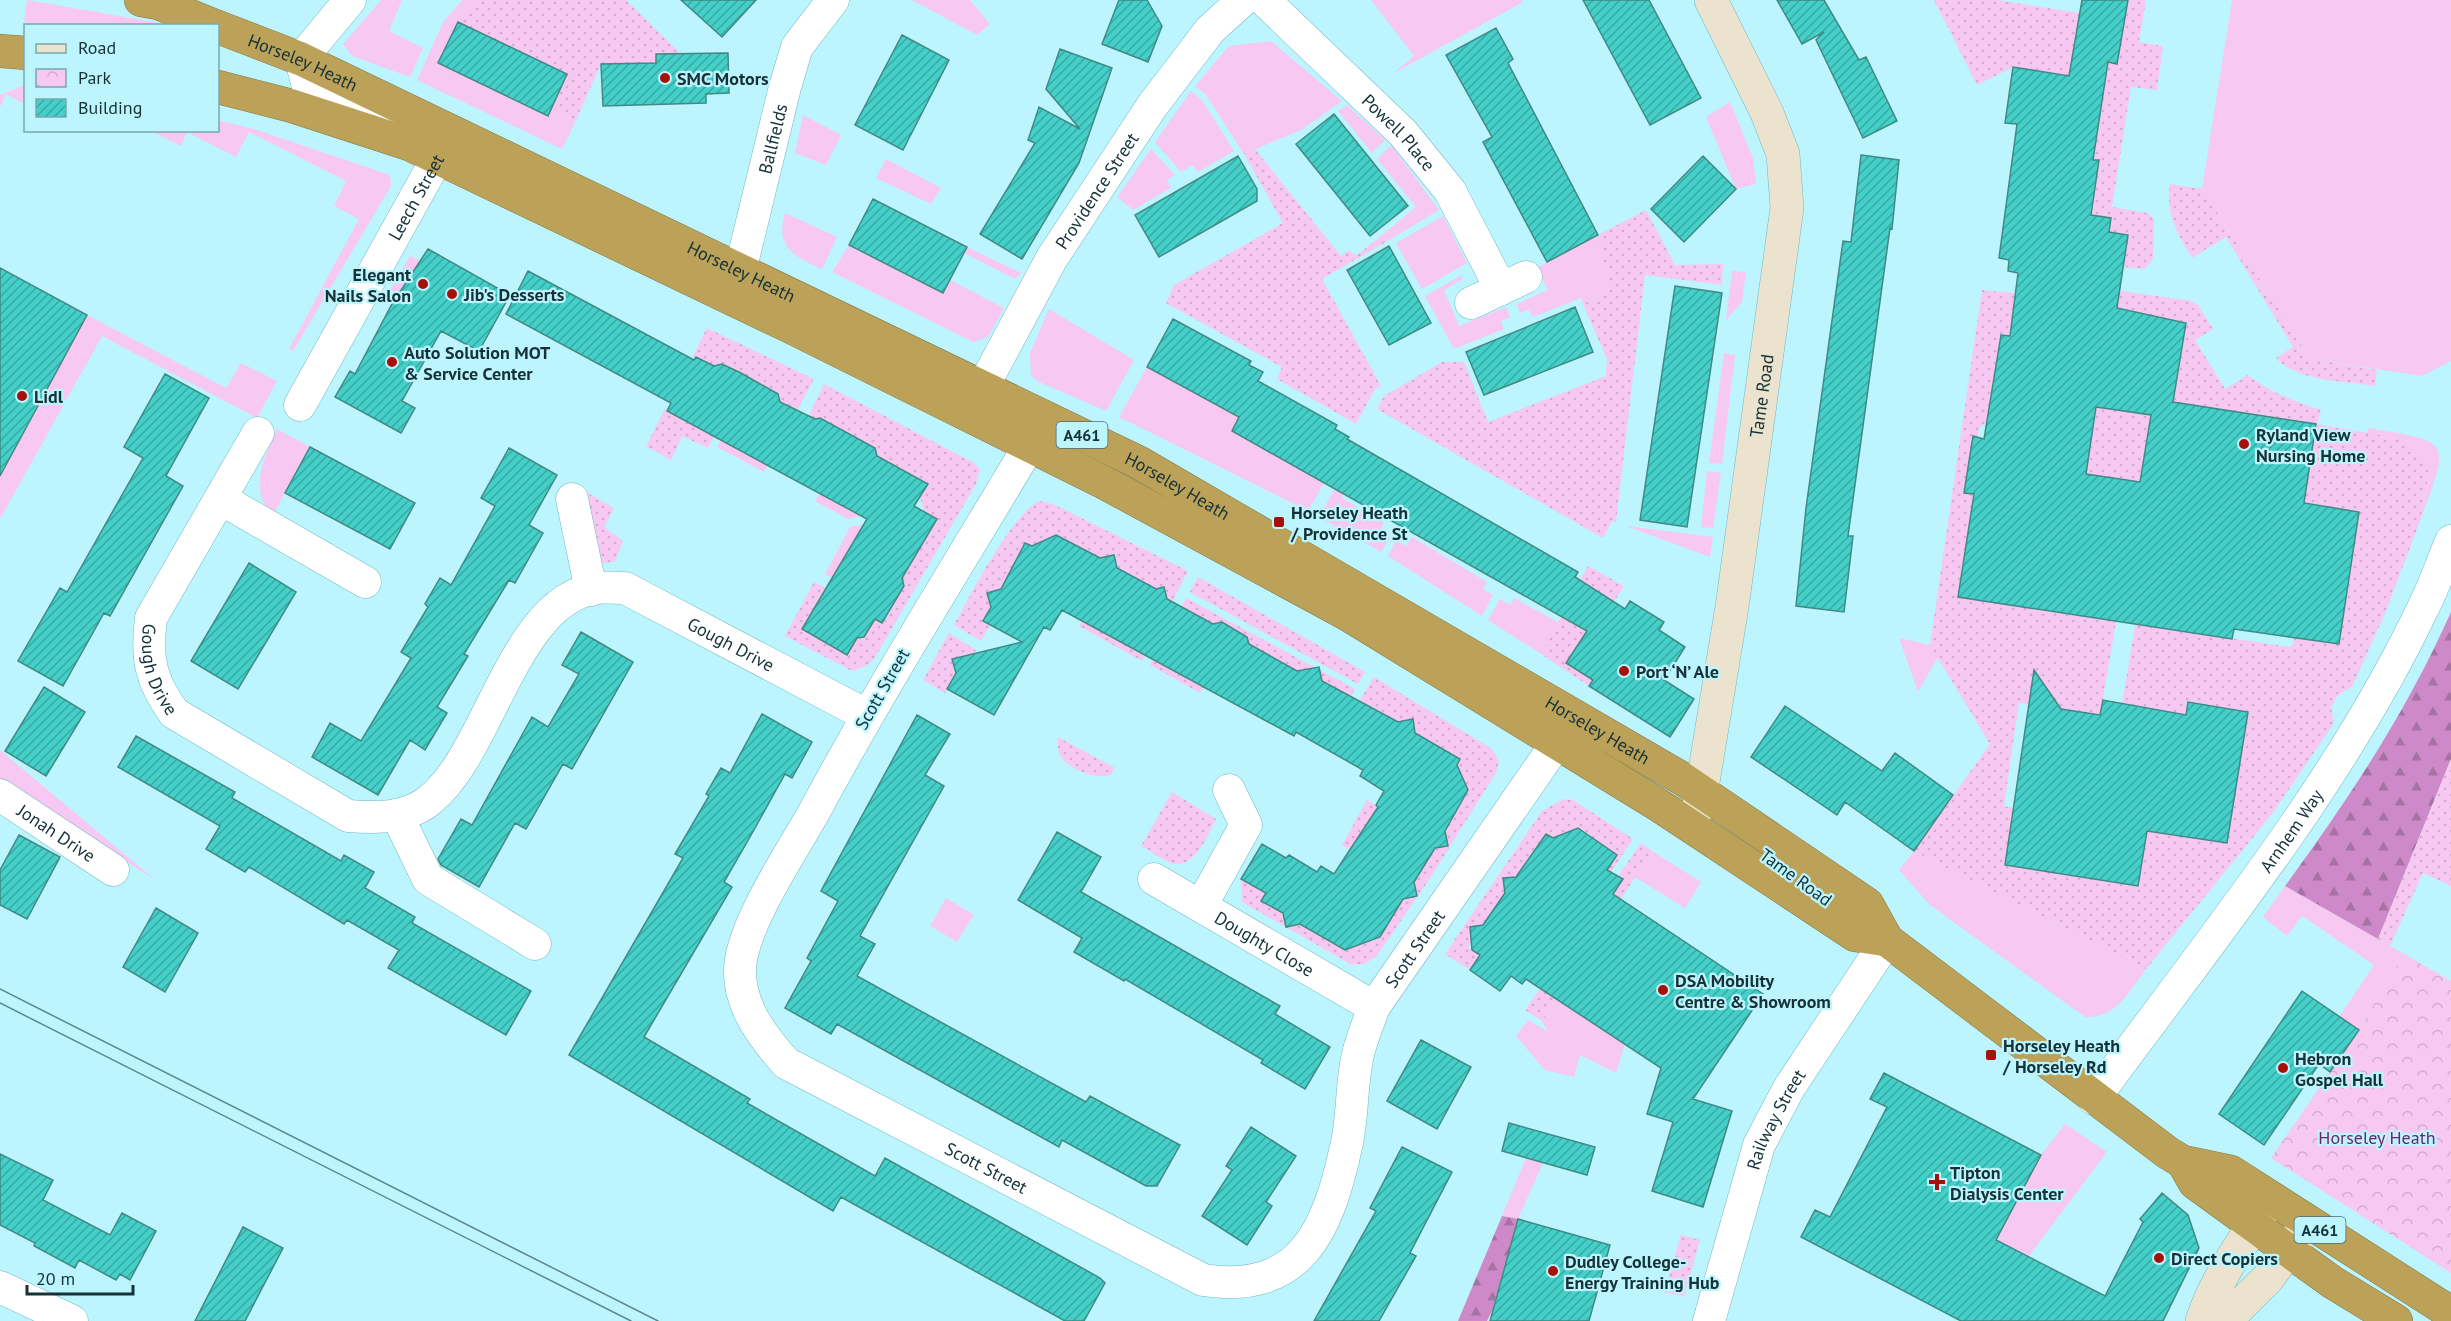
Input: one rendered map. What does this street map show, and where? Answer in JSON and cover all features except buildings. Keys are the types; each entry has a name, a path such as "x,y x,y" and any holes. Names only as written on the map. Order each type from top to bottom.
{"highway":[{"name":"Horseley Heath","path":"141,0 158,3 211,24"},
{"name":"Horseley Heath","path":"219,27 301,59 411,128 737,286 983,400 1038,432 1105,483 1347,615 1567,729 1696,807 1867,904 1871,938 2183,1162 2231,1172 2451,1313"},
{"path":"0,51 24,53"},
{"name":"Horseley Heath","path":"219,87 292,106 411,128"},
{"name":"Horseley Heath","path":"737,286 793,328 983,400 1000,431 1038,432 1137,462 1532,691 1567,729"},
{"name":"Horseley Heath","path":"2183,1162 2195,1183 2332,1282 2396,1321"}],"main road":[{"name":"Tame Road","path":"1696,807 1732,607 1787,208 1783,154 1767,112 1711,0"},
{"path":"2202,1321 2214,1290 2272,1199"},
{"path":"2225,1321 2259,1289 2308,1222"}],"street":[{"path":"301,59 350,0"},
{"name":"Ballfields","path":"737,286 784,87 797,47 833,0"},
{"name":"Providence Street","path":"983,400 1052,258 1146,116 1210,30 1243,0"},
{"name":"Powell Place","path":"1264,0 1403,133 1450,191 1514,283 1471,303"},
{"name":"Leech Street","path":"300,405 445,145"},
{"name":"Scott Street","path":"1038,432 866,715 760,910 742,955 743,989 752,1019 786,1063 1203,1280 1232,1285 1261,1280 1287,1268 1310,1246 1328,1213 1347,1146 1357,1059 1374,1007 1567,729"},
{"name":"Gough Drive","path":"258,433 152,618 147,647 152,672 160,694 174,713 348,816 378,818 397,815 431,799 454,774 535,627 554,610 591,590 625,588 866,715"},
{"path":"221,499 365,582"},
{"path":"572,499 591,590"},
{"name":"Arnhem Way","path":"2094,1099 2310,802 2372,703 2424,608 2451,541"},
{"path":"1201,906 1246,825 1229,790"},
{"name":"Jonah Drive","path":"0,795 113,870"},
{"path":"397,815 428,879 535,944"},
{"name":"Doughty Close","path":"1154,879 1374,1007"},
{"name":"Railway Street","path":"1709,1321 1759,1145 1871,938"},
{"path":"0,1287 72,1321"}],"green space":[{"path":"27,0 161,24 35,24 24,22"},
{"path":"381,0 402,0 389,31 423,48 410,77 352,56 343,44"},
{"path":"462,0 476,0 458,22 438,63 547,116 551,108 575,122 562,149 417,80 444,21"},
{"path":"476,0 626,0 681,54 656,54 656,63 601,64 575,122 551,108 567,74 458,22"},
{"path":"912,0 970,0 990,24 977,35"},
{"path":"1371,0 1522,0 1523,2 1392,74 1414,56"},
{"path":"1934,0 1997,0 2100,16 2102,41 2075,37 2069,76 2013,67 1977,85"},
{"path":"2128,0 2146,0 2139,42 2163,46 2157,90 2131,87 2112,207 2148,213 2154,219 2153,259 2145,269 2123,267 2128,235 2109,232 2111,218 2077,212 2094,193 2099,161 2085,158 2097,136 2105,82 2091,59 2117,63"},
{"path":"2232,0 2451,0 2451,361 2422,376 2310,359 2202,189"},
{"path":"1271,41 1342,101 1301,130 1244,154 1206,95 1195,86 1229,46"},
{"path":"24,85 24,103 6,94 0,107 0,95"},
{"path":"1191,91 1202,100 1234,151 1198,172 1193,165 1181,172 1155,142"},
{"path":"1730,102 1753,158 1756,184 1736,189 1706,117"},
{"path":"1347,105 1385,140 1372,153 1338,111"},
{"path":"803,115 841,135 826,165 795,153"},
{"path":"219,120 257,130 390,175 391,186 293,351 289,349 359,219 334,206 346,181 249,132 236,157 187,132 219,132"},
{"path":"153,132 187,132 181,146"},
{"path":"1391,145 1439,210 1386,242 1382,235 1416,207 1377,159"},
{"path":"1151,149 1175,175 1167,180 1171,188 1133,210 1117,197"},
{"path":"1255,149 1341,256 1349,250 1356,256 1382,235 1386,242 1322,279 1381,386 1375,389 1356,424 1277,379 1282,367 1166,303 1174,285 1283,223 1244,154"},
{"path":"886,159 941,188 931,204 876,178"},
{"path":"2170,184 2202,189 2310,359 2377,370 2375,386 2309,376 2285,366 2276,358 2293,347 2226,237 2192,258 2173,222 2169,204"},
{"path":"1646,210 1675,265 1723,264 1722,285 1645,275 1616,522 1612,521 1603,538 1377,409 1384,396 1442,362 1464,362 1488,422 1606,376 1607,359 1583,304 1610,291 1598,235"},
{"path":"785,213 837,237 822,269 803,260 789,249 783,234"},
{"path":"1443,216 1467,263 1422,289 1396,243"},
{"path":"1598,235 1610,291 1583,304 1581,298 1533,317 1529,310 1520,313 1517,304 1548,290 1537,268"},
{"path":"849,245 942,293 950,280 1004,308 988,337 973,342 832,272"},
{"path":"967,247 1021,273 1015,279 964,253"},
{"path":"410,256 420,261 392,304 384,301"},
{"path":"1732,271 1746,272 1742,302 1726,320"},
{"path":"1462,275 1463,279 1444,290 1459,326 1506,307 1510,317 1501,321 1504,329 1454,349 1425,296"},
{"path":"2092,287 2192,301 2198,305 2213,329 2195,340 2225,389 2248,375 2274,392 2321,410 2317,424 2402,439 2429,472 2420,521 2386,611 2352,687 2338,695 2331,707 2334,723 2272,814 2146,969 1914,851 1990,744 1930,645 1982,290 2023,294 2164,338 2140,482 2086,474 2096,407 2132,356 2001,335 1992,390 2037,398 1987,422 1979,428 1978,437 1973,437 1964,492 1974,494 1958,597 2090,618 2094,597 2137,502 2100,715 2052,707 2037,688 2030,695 2028,704 2019,703 2004,806 2013,808 2005,865 2138,886 2147,829 2227,843 2247,712 2189,702 2184,727 2122,703 2149,545 2174,630 2292,647 2294,637 2338,644 2359,513 2300,503 2258,474 2307,482 2316,425 2181,403 2152,526 2187,323 2090,302"},
{"path":"1049,309 1134,360 1106,411 1037,381 1031,375 1030,353"},
{"path":"87,315 226,388 241,363 277,381 257,418 102,336 0,519 0,476"},
{"path":"707,328 814,379 797,411 780,402 778,394 722,364 714,366 693,356"},
{"path":"1724,353 1735,355 1722,464 1709,463"},
{"path":"1147,367 1239,417 1232,431 1325,481 1308,511 1119,417"},
{"path":"824,384 974,463 980,469 976,484 874,659 866,666 852,671 785,636 814,582 826,588 802,629 847,655 857,638 864,637 870,616 883,623 891,610 885,606 892,595 900,594 904,586 902,578 934,524 932,516 924,512 920,497 877,456 875,448 850,441 853,436 839,428 830,430 828,422 821,418 812,420 808,417"},
{"path":"665,409 715,436 708,448 682,436 671,460 646,446"},
{"path":"2368,428 2416,437 2429,442 2437,449 2439,459 2437,473 2420,521 2429,472 2367,433"},
{"path":"277,429 310,447 273,515 265,505 260,484 264,462"},
{"path":"721,440 768,465 764,472 717,447"},
{"path":"1358,446 1367,451 1342,498 1384,523 1380,531 1390,537 1381,552 1319,517"},
{"path":"1707,471 1721,473 1713,528 1701,527"},
{"path":"581,489 614,508 604,527 623,541 615,562 594,564"},
{"path":"820,493 869,514 848,519 815,501"},
{"path":"1040,501 1053,504 1188,571 1169,608 1166,593 1158,589 1150,591 1136,578 1117,568 1115,561 1108,556 1100,558 1056,535 1049,538 1045,546 1022,549 1001,589 993,591 989,599 991,607 984,621 990,625 981,641 954,625 1005,538 1017,521"},
{"path":"872,523 857,535 832,578 825,574 850,527"},
{"path":"1626,526 1713,537 1710,557"},
{"path":"1412,537 1487,582 1483,589 1493,595 1482,616 1388,556 1396,540 1406,546"},
{"path":"1588,566 1624,586 1610,608 1603,605 1567,663 1593,680 1589,686 1541,654"},
{"path":"1198,577 1365,672 1358,684 1190,592"},
{"path":"1186,598 1355,689 1348,700 1343,697 1345,693 1302,674 1249,644 1247,637 1240,633 1178,613"},
{"path":"1514,598 1558,622 1541,654 1488,620 1500,599 1510,605"},
{"path":"2451,612 2451,759 2378,939 2285,886 2376,754 2416,684"},
{"path":"1085,615 1146,654 1142,661 1079,626"},
{"path":"949,633 976,650 971,658 966,655 957,657 953,665 956,673 945,693 923,680"},
{"path":"1899,638 1930,645 1938,657 1918,692"},
{"path":"1153,658 1204,686 1200,693 1150,665"},
{"path":"1374,677 1492,749 1499,760 1497,771 1431,877 1376,957 1364,964 1352,965 1242,902 1241,879 1266,893 1261,901 1345,950 1353,947 1357,940 1365,937 1372,941 1380,937 1403,899 1411,897 1415,890 1414,882 1435,848 1442,847 1447,840 1445,831 1468,790 1465,782 1457,779 1455,771 1458,763 1454,756 1415,733 1414,725 1398,722 1357,705"},
{"path":"1058,737 1115,768 1110,775 1104,776 1090,775 1075,769 1060,755"},
{"path":"0,750 154,879 0,782"},
{"path":"2451,759 2451,886 2423,873 2390,946 2378,939"},
{"path":"1172,792 1216,819 1199,850 1187,862 1179,864 1171,863 1141,846"},
{"path":"1564,799 1573,800 1633,839 1611,872 1608,869 1617,855 1578,828 1569,831 1566,838 1542,839 1516,877 1509,878 1504,885 1505,893 1483,925 1475,926 1471,933 1471,942 1468,947 1480,955 1470,970 1445,954 1542,811"},
{"path":"1367,800 1382,809 1356,853 1342,845"},
{"path":"1641,843 1652,851 1542,1021 1525,1010"},
{"path":"1652,851 1701,882 1685,908 1635,877"},
{"path":"1914,851 2146,969 2121,1002 2105,1013 2085,1017 1930,905 1899,870"},
{"path":"2285,886 2404,954 2359,1030 2339,1017 2374,965 2302,916 2287,936 2263,917"},
{"path":"946,898 974,915 957,942 930,926"},
{"path":"1621,899 1627,903 1562,1002 1625,1044 1616,1073 1580,1055 1574,1077 1545,1070 1516,1036 1528,1020 1548,1032 1542,1021"},
{"name":"Horseley Heath","path":"2404,954 2451,981 2451,1273 2271,1158 2359,1030"},
{"path":"2065,1124 2107,1152 2029,1256 1997,1321 1961,1321 1955,1318 2041,1155"},
{"path":"1526,1158 1543,1163 1518,1219 1502,1216"},
{"path":"1502,1216 1518,1219 1492,1311 1487,1321 1458,1321"},
{"path":"1681,1235 1700,1240 1684,1297 1664,1292"}],"tram line":[{"path":"0,989 658,1321"},
{"path":"0,1003 631,1321"}],"place":[{"name":"SMC Motors","path":"665,78"},
{"name":"Elegant Nails Salon","path":"423,284"},
{"name":"Jib's Desserts","path":"452,294"},
{"name":"Auto Solution MOT & Service Center","path":"392,362"},
{"name":"Lidl","path":"22,396"},
{"name":"Ryland View Nursing Home","path":"2244,444"},
{"name":"Horseley Heath / Providence St","path":"1279,522"},
{"name":"Port ‘N’ Ale","path":"1624,671"},
{"name":"DSA Mobility Centre & Showroom","path":"1663,990"},
{"name":"Horseley Heath / Horseley Rd","path":"1991,1055"},
{"name":"Hebron Gospel Hall","path":"2283,1068"},
{"name":"Tipton Dialysis Center","path":"1937,1182"},
{"name":"Direct Copiers","path":"2159,1258"},
{"name":"Dudley College- Energy Training Hub","path":"1553,1271"}]}
